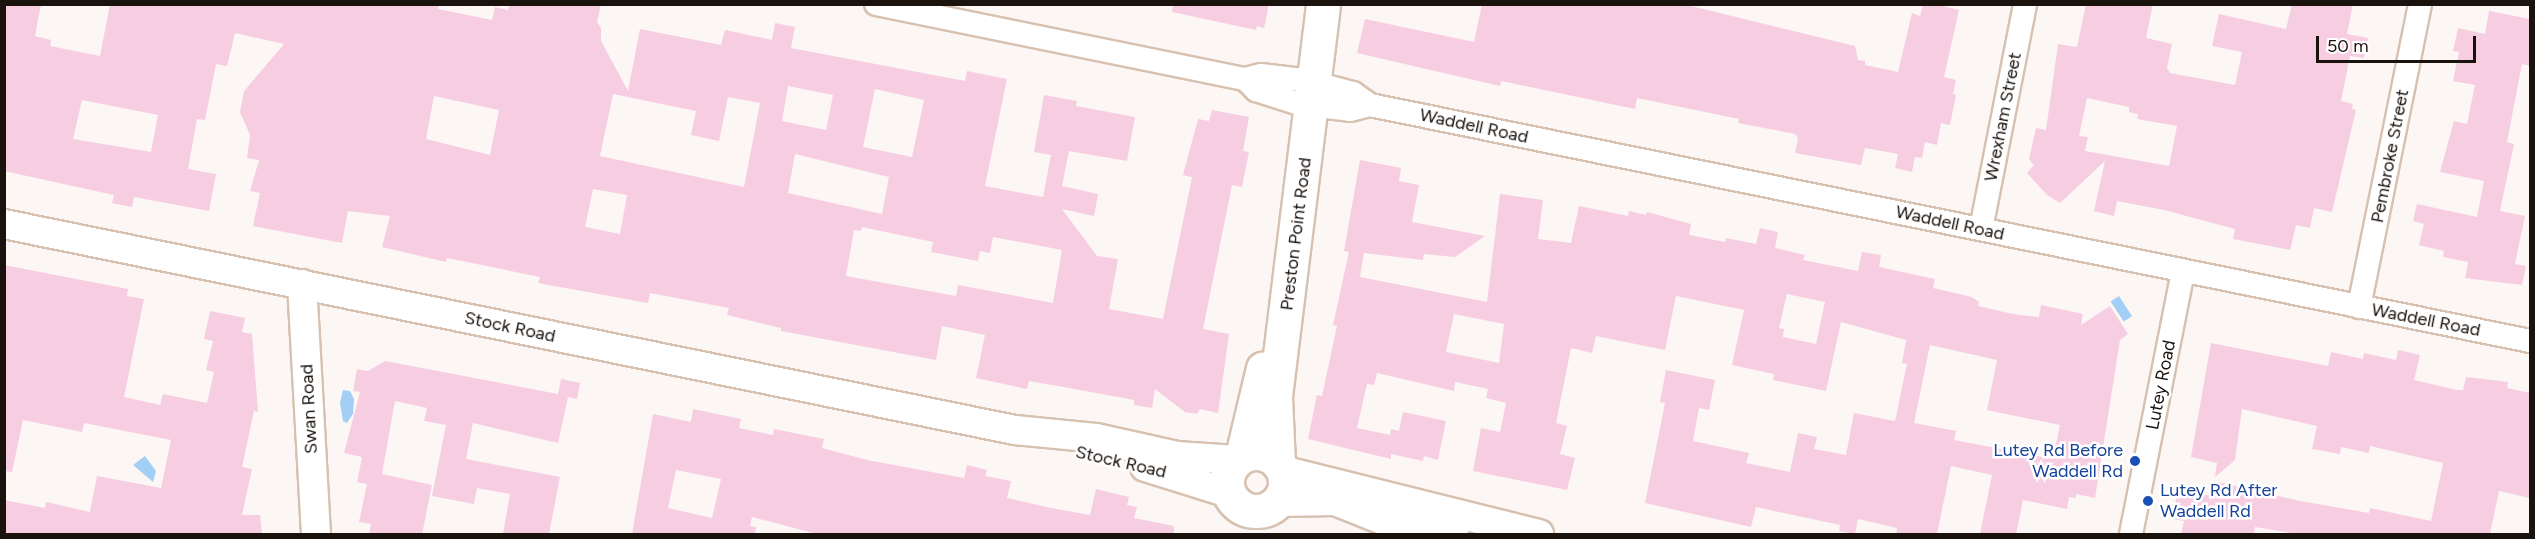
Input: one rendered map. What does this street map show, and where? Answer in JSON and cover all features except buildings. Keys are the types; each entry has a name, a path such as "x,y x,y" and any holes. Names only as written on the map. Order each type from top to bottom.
{"main road":[{"name":"Preston Point Road","path":"1280,466 1275,396 1308,93 1314,4"},
{"name":"Preston Point Road","path":"1240,458 1259,392 1323,4"},
{"name":"Stock Road","path":"1240,458 1257,453 1280,466"},
{"path":"1236,534 1227,477 1240,458"},
{"path":"1268,515 1284,485 1280,466"},
{"name":"Stock Road","path":"1231,496 1249,510 1268,515"}],"street":[{"name":"Waddell Road","path":"876,4 1245,80 1256,90 1353,93 1370,105 2530,341"},
{"name":"Wrexham Street","path":"1981,230 2025,4"},
{"name":"Pembroke Street","path":"2359,306 2420,4"},
{"name":"Stock Road","path":"4,224 1015,430 1096,438 1177,456 1240,458"},
{"name":"Lutey Road","path":"2131,534 2183,271"},
{"name":"Swan Road","path":"302,284 315,534"},
{"name":"Stock Road","path":"1015,430 1031,443 1146,467 1231,496"},
{"name":"Stock Road","path":"1280,466 1472,515 1491,525"},
{"name":"Stock Road","path":"1268,515 1335,501 1385,521 1491,525 1539,534"}],"water":[{"path":"2119,296 2132,316 2124,322 2111,301"},
{"path":"343,390 350,391 354,399 353,414 347,423 343,421 340,403"},
{"path":"145,456 156,471 153,482 133,465"}],"place":[{"name":"Lutey Rd Before Waddell Rd","path":"2135,461"},
{"name":"Lutey Rd After Waddell Rd","path":"2148,501"}]}
